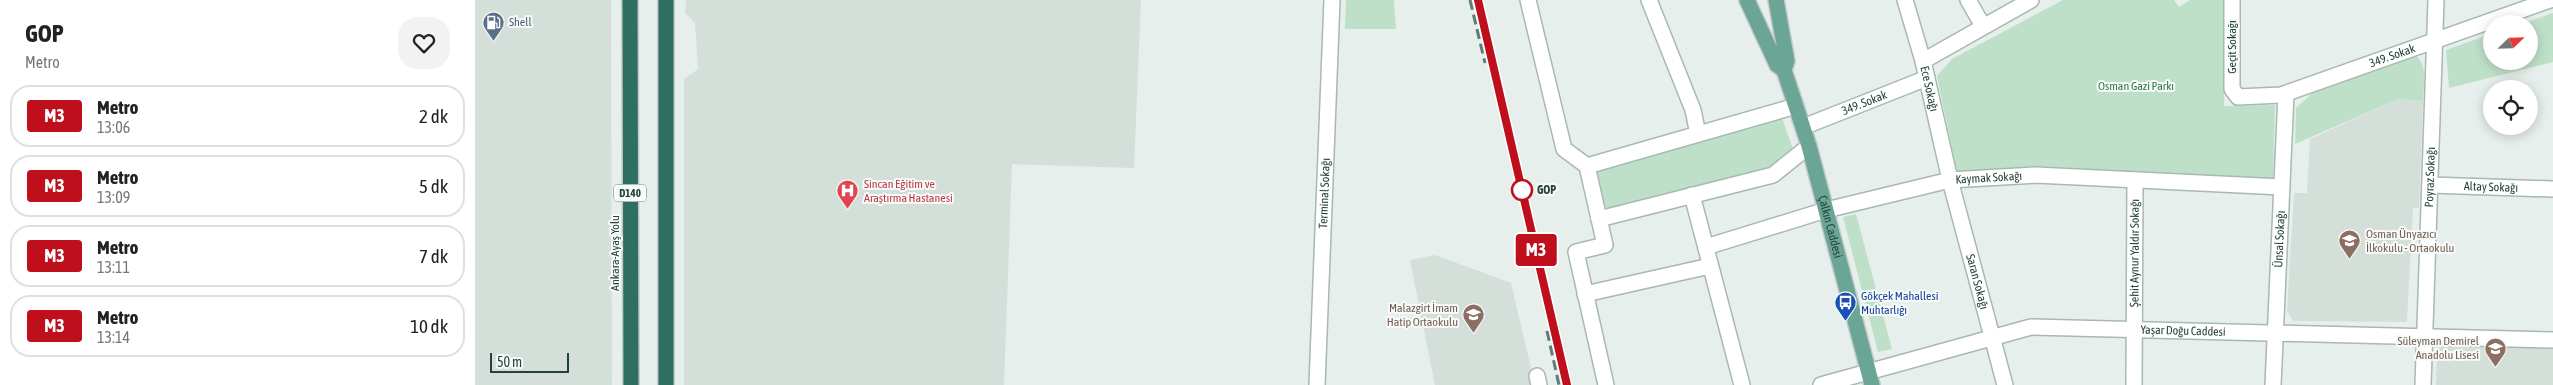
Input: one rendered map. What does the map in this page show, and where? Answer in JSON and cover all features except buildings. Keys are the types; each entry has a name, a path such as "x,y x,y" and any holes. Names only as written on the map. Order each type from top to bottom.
{"highway":[{"name":"Ankara-Ayaş Yolu","path":"630,0 631,385"},
{"path":"666,0 666,385"}],"main road":[{"name":"Çalkın Caddesi","path":"1747,0 1777,65 1784,70 1803,127 1871,378"},
{"name":"Çalkın Caddesi","path":"1776,0 1787,61 1784,70"}],"street":[{"name":"Terminal Sokağı","path":"1317,385 1332,0"},
{"path":"1528,0 1564,149 1587,166 1605,245 1576,252 1606,385"},
{"path":"1649,0 1693,110 1698,134"},
{"name":"Ece Sokağı","path":"1905,0 1923,61 1950,180"},
{"path":"1968,0 1983,26"},
{"path":"1923,61 2031,0"},
{"name":"Geçit Sokağı","path":"2232,0 2232,89 2234,94"},
{"name":"Poyraz Sokağı","path":"2423,385 2436,0"},
{"name":"349. Sokak","path":"2234,94 2237,97 2286,94 2550,0"},
{"name":"349. Sokak","path":"1803,127 1927,78"},
{"name":"Ünsal Sokağı","path":"2273,385 2286,94"},
{"path":"1587,166 1796,106"},
{"path":"1599,219 1773,175 1809,146"},
{"name":"Kaymak Sokağı","path":"1706,247 1825,210 1950,180 2036,175 2281,187"},
{"name":"Saran Sokağı","path":"1950,180 2005,385"},
{"name":"Şehit Aynur Yaldır Sokağı","path":"2134,385 2135,180"},
{"name":"Altay Sokağı","path":"2430,184 2553,189"},
{"path":"1692,196 1742,385"},
{"path":"1585,294 1710,266"},
{"name":"Yaşar Doğu Caddesi","path":"1821,385 1871,378 1992,337 2031,327 2135,328 2553,340"}],"shaded area":[{"path":"475,0 611,0 612,385 475,385"},
{"name":"Sincan Eğitim ve Araştırma Hastanesi","path":"686,0 1141,0 1134,168 1012,164 1004,385 684,385 684,79 698,69 695,23 685,13"},
{"name":"Osman Ünyazıcı İlkokulu - Ortaokulu","path":"2398,99 2423,101 2419,208 2413,208 2407,322 2293,321 2287,311 2294,193 2307,193 2310,139"},
{"name":"Malazgirt İmam Hatip Ortaokulu","path":"1435,255 1511,283 1535,385 1435,385 1410,260"},
{"name":"Süleyman Demirel Anadolu Lisesi","path":"2437,343 2553,349 2553,385 2436,385"}],"green space":[{"path":"1346,0 1394,0 1396,29 1345,29"},
{"name":"Osman Gazi Parkı","path":"2063,0 2174,0 2179,7 2190,0 2226,0 2224,106 2275,105 2273,180 2037,166 1957,172 1937,76 1952,59"},
{"path":"2553,13 2553,62 2538,66 2538,18"},
{"path":"2483,37 2483,70 2521,70 2449,88 2446,50"},
{"path":"2411,53 2417,57 2423,67 2423,101 2398,99 2295,144 2296,108 2317,89"},
{"path":"1781,115 1794,152 1770,169 1609,209 1600,204 1592,169"},
{"path":"1856,214 1892,349 1878,352 1843,217"}],"railway":[{"path":"1470,0 1485,63"},
{"path":"1478,0 1567,385"},
{"path":"1547,331 1559,385"}],"metro line":[{"name":"M3","path":"1478,0 1567,385"}],"place":[{"name":"Shell","path":"493,41"},
{"name":"GOP","path":"1522,190"},
{"name":"Sincan Eğitim ve Araştırma Hastanesi","path":"848,210"},
{"name":"Osman Ünyazıcı İlkokulu - Ortaokulu","path":"2350,260"},
{"name":"Gökçek Mahallesi Muhtarlığı","path":"1845,322"},
{"name":"Malazgirt İmam Hatip Ortaokulu","path":"1474,334"},
{"name":"Süleyman Demirel Anadolu Lisesi","path":"2495,367"}]}
